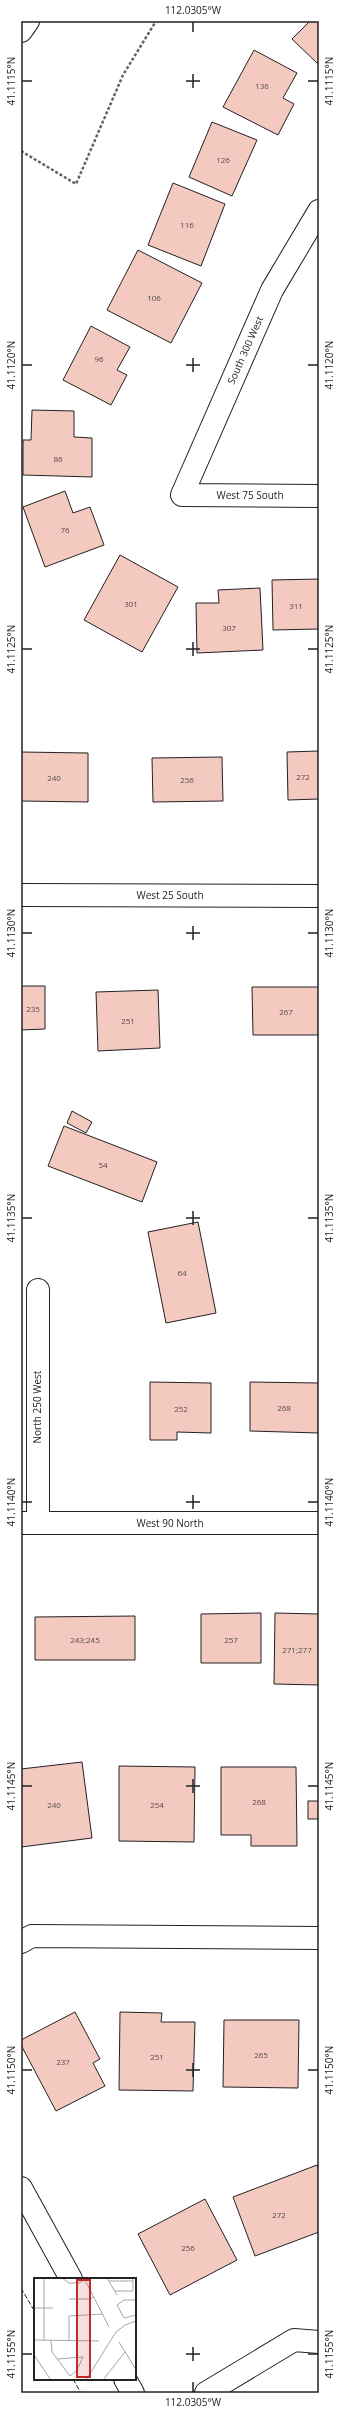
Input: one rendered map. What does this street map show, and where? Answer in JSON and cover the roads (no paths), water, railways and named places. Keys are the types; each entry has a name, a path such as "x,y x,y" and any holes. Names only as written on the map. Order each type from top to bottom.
{"street":[{"path":"21,31 28,21"},
{"name":"South 300 West","path":"182,495 272,290 319,211"},
{"name":"West 75 South","path":"182,495 319,496"},
{"name":"West 25 South","path":"21,895 319,896"},
{"name":"North 250 West","path":"29,1523 38,1290"},
{"name":"West 90 North","path":"29,1523 319,1523"},
{"path":"21,1942 32,1936 319,1938"},
{"path":"21,2188 70,2278"},
{"path":"206,2393 294,2340 319,2342"},
{"path":"126,2380 133,2393"}]}
